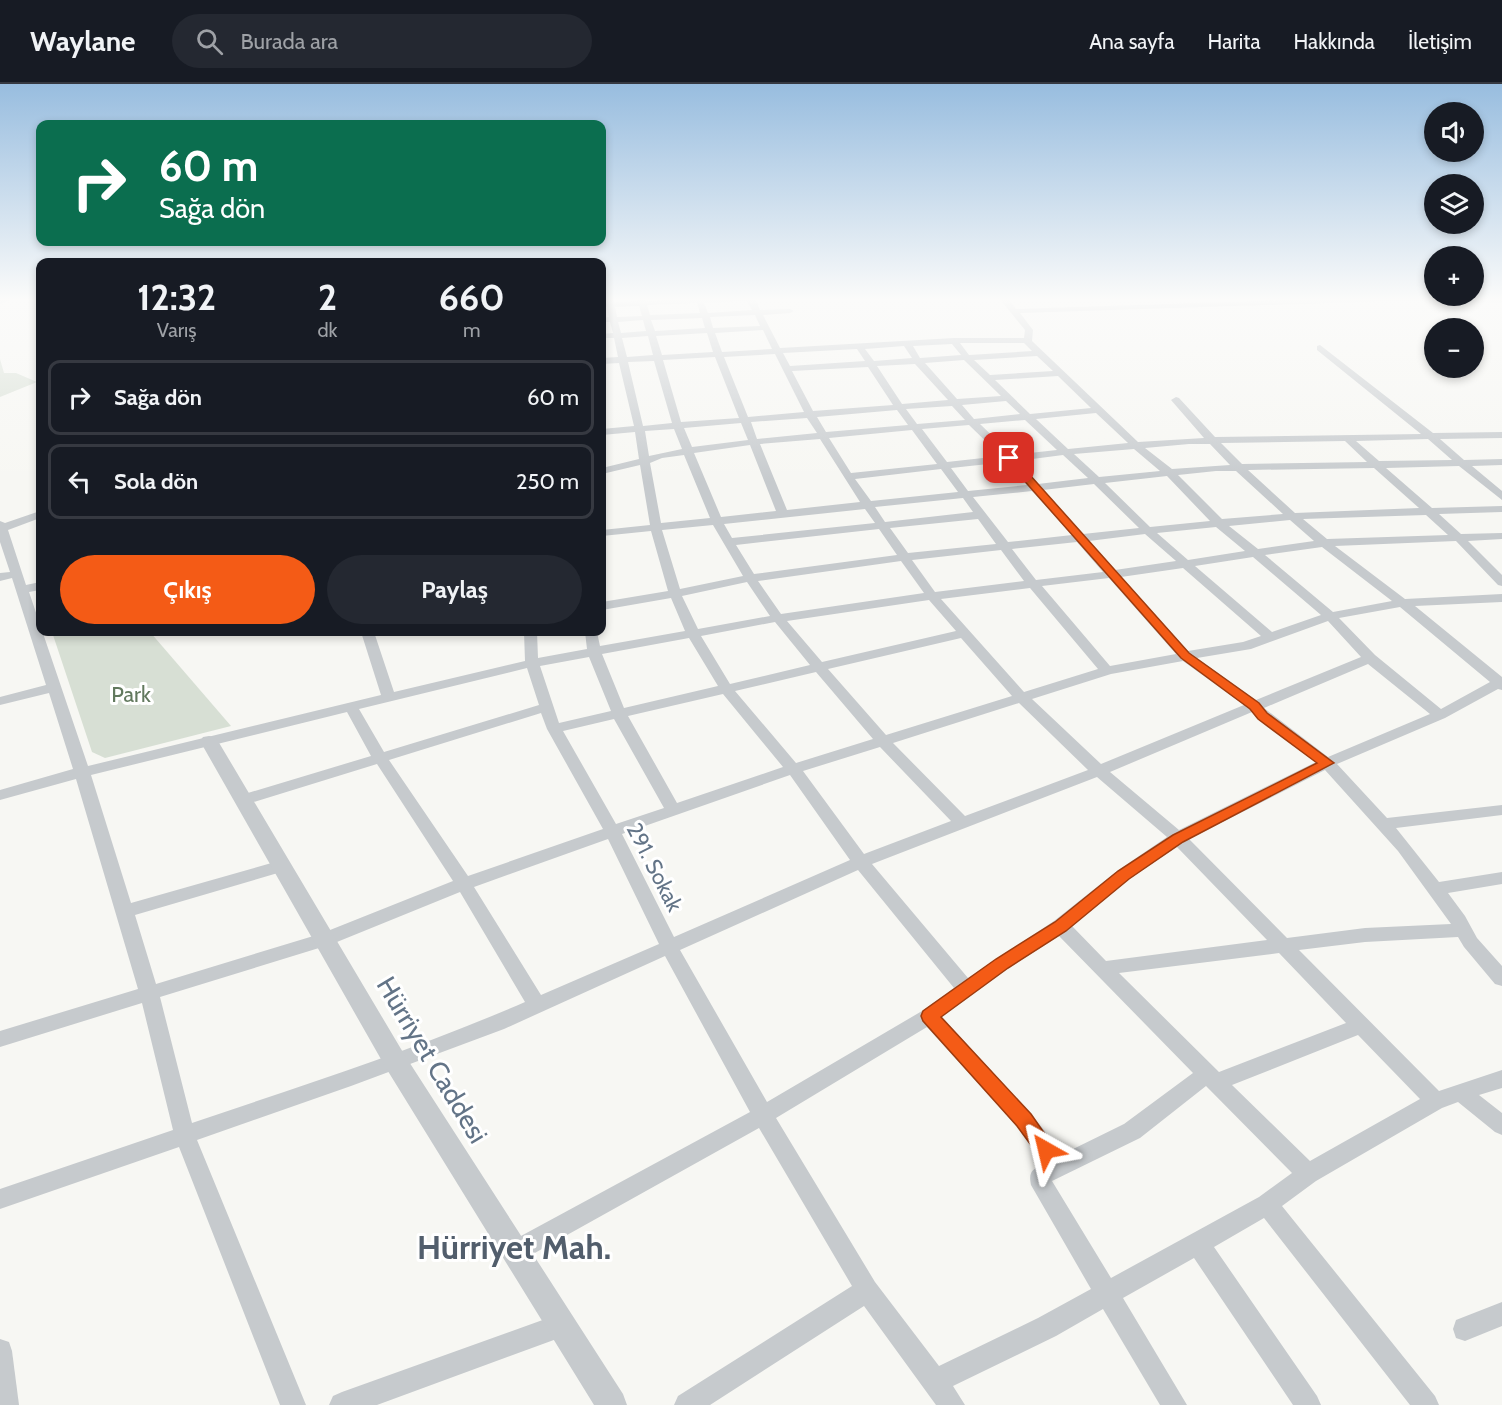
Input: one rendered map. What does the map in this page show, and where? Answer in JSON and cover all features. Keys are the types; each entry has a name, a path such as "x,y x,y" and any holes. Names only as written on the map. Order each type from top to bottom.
{"street":[{"path":"623,360 639,428 656,528 675,594 693,633 727,690 793,769 861,862 967,990"},
{"path":"606,361 636,360"},
{"path":"660,360 677,424 717,522 750,578 778,618 883,741 962,823"},
{"path":"720,360 783,514"},
{"path":"781,360 822,435 865,504 932,596 964,633 1021,697 1100,771 1178,838 1435,1101"},
{"path":"867,360 914,427 945,465 1004,547 1107,671"},
{"path":"787,369 940,360"},
{"path":"969,360 1149,532 1269,636"},
{"path":"1047,360 1135,445 1171,474 1219,523 1330,616 1370,658 1440,715"},
{"path":"1335,360 1502,497"},
{"path":"918,361 1114,574 1185,656 1255,706 1263,716 1327,763 1383,824 1435,889 1470,942 1499,971"},
{"path":"988,378 1061,373"},
{"path":"606,432 1008,398"},
{"path":"516,1251 763,1115 929,1016 1002,963 1060,926 1123,875 1178,838 1327,763 1440,715 1501,683 1325,543 1237,468 1176,400"},
{"path":"606,470 660,455 753,442 1100,410"},
{"path":"848,477 1135,445 1346,437 1502,435"},
{"path":"1346,437 1429,511 1502,582"},
{"path":"606,533 1034,486 1237,468 1502,462"},
{"path":"606,605 750,578 905,557 1219,523 1293,516 1502,509"},
{"path":"730,542 981,515"},
{"path":"36,516 1,531 13,580 54,687 82,772 149,993 185,1136 293,1405"},
{"path":"0,795 82,772 532,663 778,618 932,596 1114,574 1325,543 1460,540 1502,536"},
{"path":"13,580 36,585"},
{"path":"0,1039 326,939 464,884 673,810 793,769 1107,671 1246,646 1330,616 1403,603 1502,598"},
{"path":"554,729 964,633"},
{"path":"368,636 388,697"},
{"name":"291. Sokak","path":"530,636 532,663 554,729 613,833 669,946 763,1115 867,1290 952,1405"},
{"path":"591,636 593,651 620,714 673,810"},
{"path":"0,1199 185,1136 537,1006 861,862 1100,771 1370,658"},
{"path":"0,701 54,687"},
{"path":"351,707 380,759 464,884 537,1006"},
{"path":"243,800 546,707"},
{"name":"Hürriyet Caddesi","path":"208,741 395,1060 612,1405"},
{"path":"1383,824 1502,810"},
{"path":"125,911 282,866"},
{"path":"1435,889 1502,878"},
{"path":"1060,926 1308,1174"},
{"path":"1103,968 1365,935 1464,930"},
{"path":"929,1016 1024,1120 1059,1165"},
{"path":"1174,1405 1042,1185 1040,1176 1132,1131 1213,1078 1361,1025"},
{"path":"934,1382 1047,1327 1198,1243 1267,1203 1308,1174 1435,1101 1502,1079"},
{"path":"1462,1093 1502,1126"},
{"path":"1267,1203 1426,1405"},
{"path":"1198,1243 1308,1405"},
{"path":"687,1405 867,1290"},
{"path":"1465,1329 1502,1314"},
{"path":"342,1405 562,1325"},
{"path":"0,1352 6,1405"}],"green space":[{"path":"0,360 4,373 16,373 36,382 36,382 0,397"},
{"name":"Park","path":"53,636 153,636 231,726 105,758 92,752"}],"district":[{"name":"Hürriyet Mah.","path":"514,1247"}],"route":[{"path":"1009,458 1169,635 1185,656 1255,706 1263,716 1327,763 1178,838 1123,875 1060,926 1002,963 929,1016 1024,1120 1046,1150"}]}
